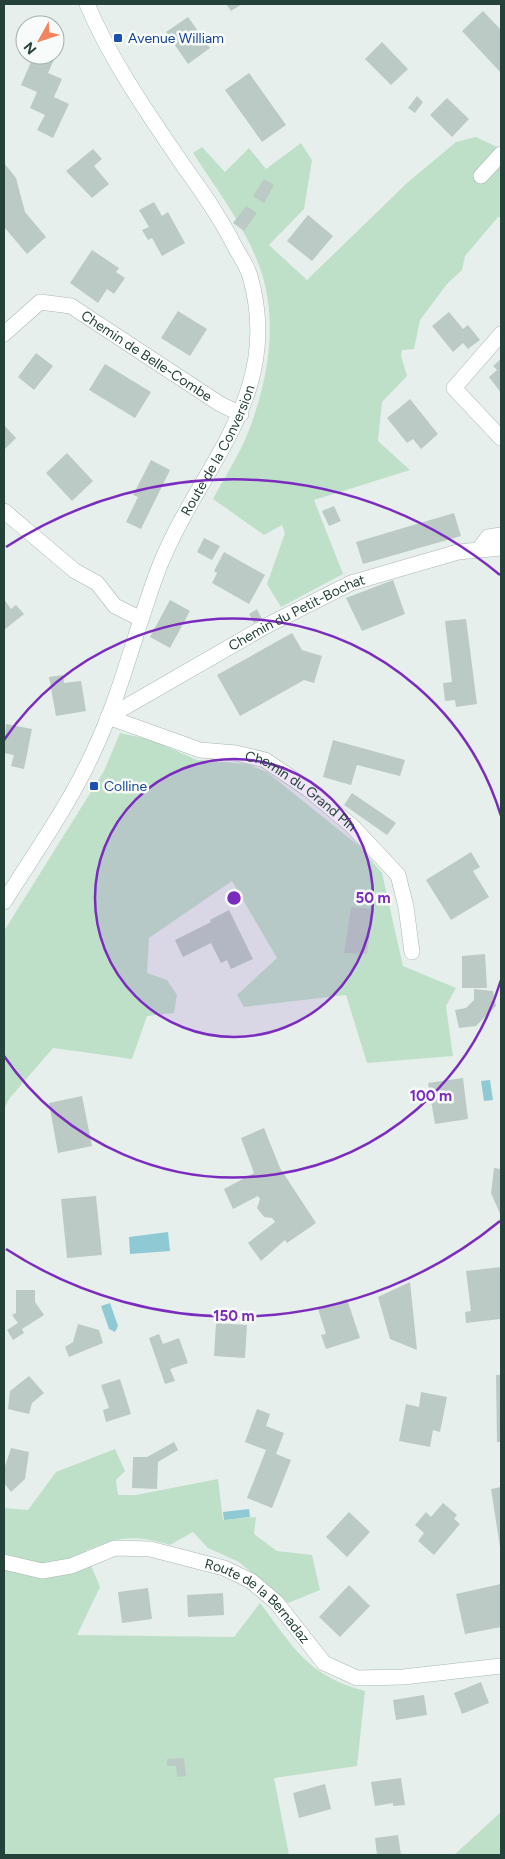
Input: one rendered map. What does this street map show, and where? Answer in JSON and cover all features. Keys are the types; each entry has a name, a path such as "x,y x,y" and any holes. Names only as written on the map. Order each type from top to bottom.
{"street":[{"name":"Route de la Conversion","path":"4,902 81,777 108,718 141,619 165,556 241,414 251,384 258,351 258,316 249,274 223,221 124,75 100,33 87,4"},
{"path":"481,176 501,154"},
{"name":"Chemin de Belle-Combe","path":"4,334 40,302 71,306 220,404 241,414"},
{"path":"501,334 454,388 501,438"},
{"path":"4,511 76,571 97,583 116,606 141,619"},
{"path":"480,549 488,536 501,535"},
{"name":"Chemin du Petit-Bochat","path":"108,718 266,626 351,583 458,552 501,548"},
{"name":"Chemin du Grand Pin","path":"108,718 200,750 236,753 265,760 308,790 352,826 398,875 406,907 412,952"},
{"name":"Route de la Bernadaz","path":"4,1562 42,1571 71,1566 115,1548 150,1550 224,1568 251,1581 276,1602 324,1662 357,1678 404,1677 501,1666"}],"green space":[{"path":"476,137 501,149 501,217 498,217 465,256 462,270 447,284 420,320 414,349 402,350 401,355 407,376 382,402 378,441 410,470 314,500 343,574 281,607 267,584 285,533 282,525 264,535 213,499 243,443 261,395 270,331 269,310 260,268 247,238 193,153 202,147 225,172 249,148 266,169 301,143 312,160 304,209 269,245 307,280 407,183 456,142"},
{"path":"120,733 152,740 197,760 247,764 267,772 359,846 382,873 403,966 456,988 446,1006 453,1056 367,1063 346,995 244,1007 237,995 277,958 232,881 149,938 147,973 167,980 177,995 174,1013 147,1016 132,1059 53,1048 9,1099 4,1109 4,931 104,771"},
{"path":"115,1449 125,1471 116,1480 118,1495 136,1495 218,1479 223,1520 256,1517 254,1534 277,1551 312,1555 320,1590 288,1603 239,1562 208,1548 193,1532 170,1545 136,1538 108,1543 85,1551 100,1587 77,1635 234,1637 260,1603 293,1647 304,1658 329,1677 365,1691 357,1766 274,1778 289,1855 4,1855 4,1508 28,1510 56,1472"},
{"path":"501,1812 501,1855 454,1855"}],"water":[{"path":"490,1080 493,1100 484,1101 481,1081"},
{"path":"168,1232 170,1251 130,1254 129,1237"},
{"path":"110,1303 118,1326 115,1332 109,1329 101,1306"},
{"path":"249,1509 250,1517 224,1520 223,1512"}],"building":[{"path":"226,4 242,4 231,11"},
{"path":"483,11 501,30 501,73 462,31"},
{"path":"188,17 210,48 188,64 166,32"},
{"path":"382,42 408,69 391,85 365,59"},
{"path":"30,65 52,65 48,73 62,79 54,97 69,104 53,138 37,130 45,115 30,108 37,92 21,85"},
{"path":"249,73 286,125 262,142 225,90"},
{"path":"417,96 423,102 415,113 408,108"},
{"path":"447,98 469,119 452,137 430,115"},
{"path":"93,149 102,159 94,166 109,184 92,198 66,171"},
{"path":"4,163 16,178 25,212 46,237 27,254 4,227"},
{"path":"264,179 274,185 264,203 253,196"},
{"path":"154,202 162,216 168,212 185,243 162,256 152,238 148,240 142,230 149,227 139,210"},
{"path":"246,206 257,213 244,231 233,223"},
{"path":"308,215 333,236 312,261 287,241"},
{"path":"92,250 119,268 116,272 125,278 114,294 107,289 98,303 70,283"},
{"path":"178,311 207,329 190,356 161,338"},
{"path":"449,312 463,329 468,325 480,340 468,349 463,343 453,352 432,326"},
{"path":"36,353 53,366 34,390 18,377"},
{"path":"501,359 501,393 489,377 497,370 493,366"},
{"path":"105,364 151,392 135,418 89,390"},
{"path":"410,399 438,434 421,449 413,439 407,443 387,418"},
{"path":"4,425 16,438 4,450"},
{"path":"67,453 93,481 72,501 46,473"},
{"path":"151,460 170,470 141,529 126,522 138,497 133,495"},
{"path":"334,506 341,521 329,526 322,511"},
{"path":"454,513 461,536 363,564 356,542"},
{"path":"204,538 220,546 212,560 197,552"},
{"path":"224,552 265,575 249,604 212,583 217,573 214,571"},
{"path":"393,580 405,614 362,631 346,598"},
{"path":"4,599 11,609 16,605 24,614 4,630"},
{"path":"170,600 190,611 170,648 150,637"},
{"path":"257,609 262,619 254,623 249,614"},
{"path":"466,619 477,704 456,707 455,700 445,701 443,683 452,682 445,621"},
{"path":"292,633 302,650 322,656 314,683 304,680 240,716 217,675"},
{"path":"63,675 64,683 81,681 86,711 56,716 49,677"},
{"path":"6,724 32,729 24,769 11,766 14,755 4,753"},
{"path":"333,740 405,760 400,776 357,765 351,785 323,777"},
{"path":"352,793 396,823 387,835 344,805"},
{"path":"471,852 480,867 473,871 489,897 451,920 426,880"},
{"path":"351,907 374,909 367,954 344,953"},
{"path":"229,910 253,959 231,969 227,960 221,963 211,943 183,957 175,940 211,922 210,920"},
{"path":"485,954 487,988 462,988 462,956"},
{"path":"474,989 493,991 496,1006 476,1026 459,1028 455,1010 466,1008 474,1000"},
{"path":"463,1078 468,1119 435,1124 428,1083"},
{"path":"82,1096 92,1146 58,1153 49,1103"},
{"path":"264,1128 280,1168 316,1223 287,1243 285,1240 261,1261 248,1243 275,1222 272,1218 264,1217 257,1208 260,1199 258,1196 233,1209 224,1189 254,1173 241,1138"},
{"path":"494,1168 501,1169 501,1216 491,1193"},
{"path":"96,1196 102,1255 67,1258 61,1199"},
{"path":"501,1267 500,1319 466,1323 465,1312 471,1311 466,1271"},
{"path":"410,1282 417,1350 390,1339 378,1297"},
{"path":"16,1290 35,1290 35,1302 44,1315 22,1329 24,1333 13,1340 7,1330 18,1323 12,1315 16,1313"},
{"path":"347,1299 360,1338 326,1349 321,1335 326,1334 318,1309"},
{"path":"216,1323 247,1325 245,1358 214,1356"},
{"path":"78,1324 99,1330 103,1343 69,1357 65,1347 73,1342"},
{"path":"159,1334 163,1344 179,1338 188,1363 170,1369 175,1381 165,1384 149,1338"},
{"path":"496,1375 501,1375 501,1442 497,1442"},
{"path":"29,1376 44,1393 32,1403 29,1414 8,1409 10,1391"},
{"path":"120,1379 131,1414 106,1422 103,1410 109,1408 101,1385"},
{"path":"421,1392 447,1397 440,1432 433,1430 430,1447 399,1441 406,1404 419,1407"},
{"path":"257,1409 270,1414 266,1426 284,1433 276,1454 291,1460 272,1508 247,1498 266,1450 245,1442"},
{"path":"174,1442 178,1450 158,1462 157,1489 132,1488 133,1457 147,1457"},
{"path":"11,1448 29,1452 25,1479 11,1492 4,1483 4,1469"},
{"path":"501,1487 501,1547 500,1547 491,1489"},
{"path":"443,1503 457,1515 454,1519 460,1524 434,1555 418,1541 424,1533 415,1525 426,1512 431,1517"},
{"path":"349,1512 370,1532 347,1557 326,1537"},
{"path":"501,1584 501,1627 465,1634 456,1594"},
{"path":"349,1585 370,1606 340,1637 319,1617"},
{"path":"148,1588 152,1619 122,1623 118,1592"},
{"path":"223,1593 224,1615 188,1617 187,1595"},
{"path":"481,1682 489,1703 462,1714 454,1693"},
{"path":"424,1695 427,1715 396,1720 393,1700"},
{"path":"184,1758 186,1776 177,1777 176,1766 167,1766 167,1759"},
{"path":"401,1778 405,1805 393,1806 393,1803 375,1806 371,1782"},
{"path":"325,1784 331,1809 299,1818 293,1793"},
{"path":"398,1835 401,1855 377,1855 375,1838"}],"place":[{"name":"Avenue William","path":"118,38"},
{"name":"Colline","path":"94,786"}]}
